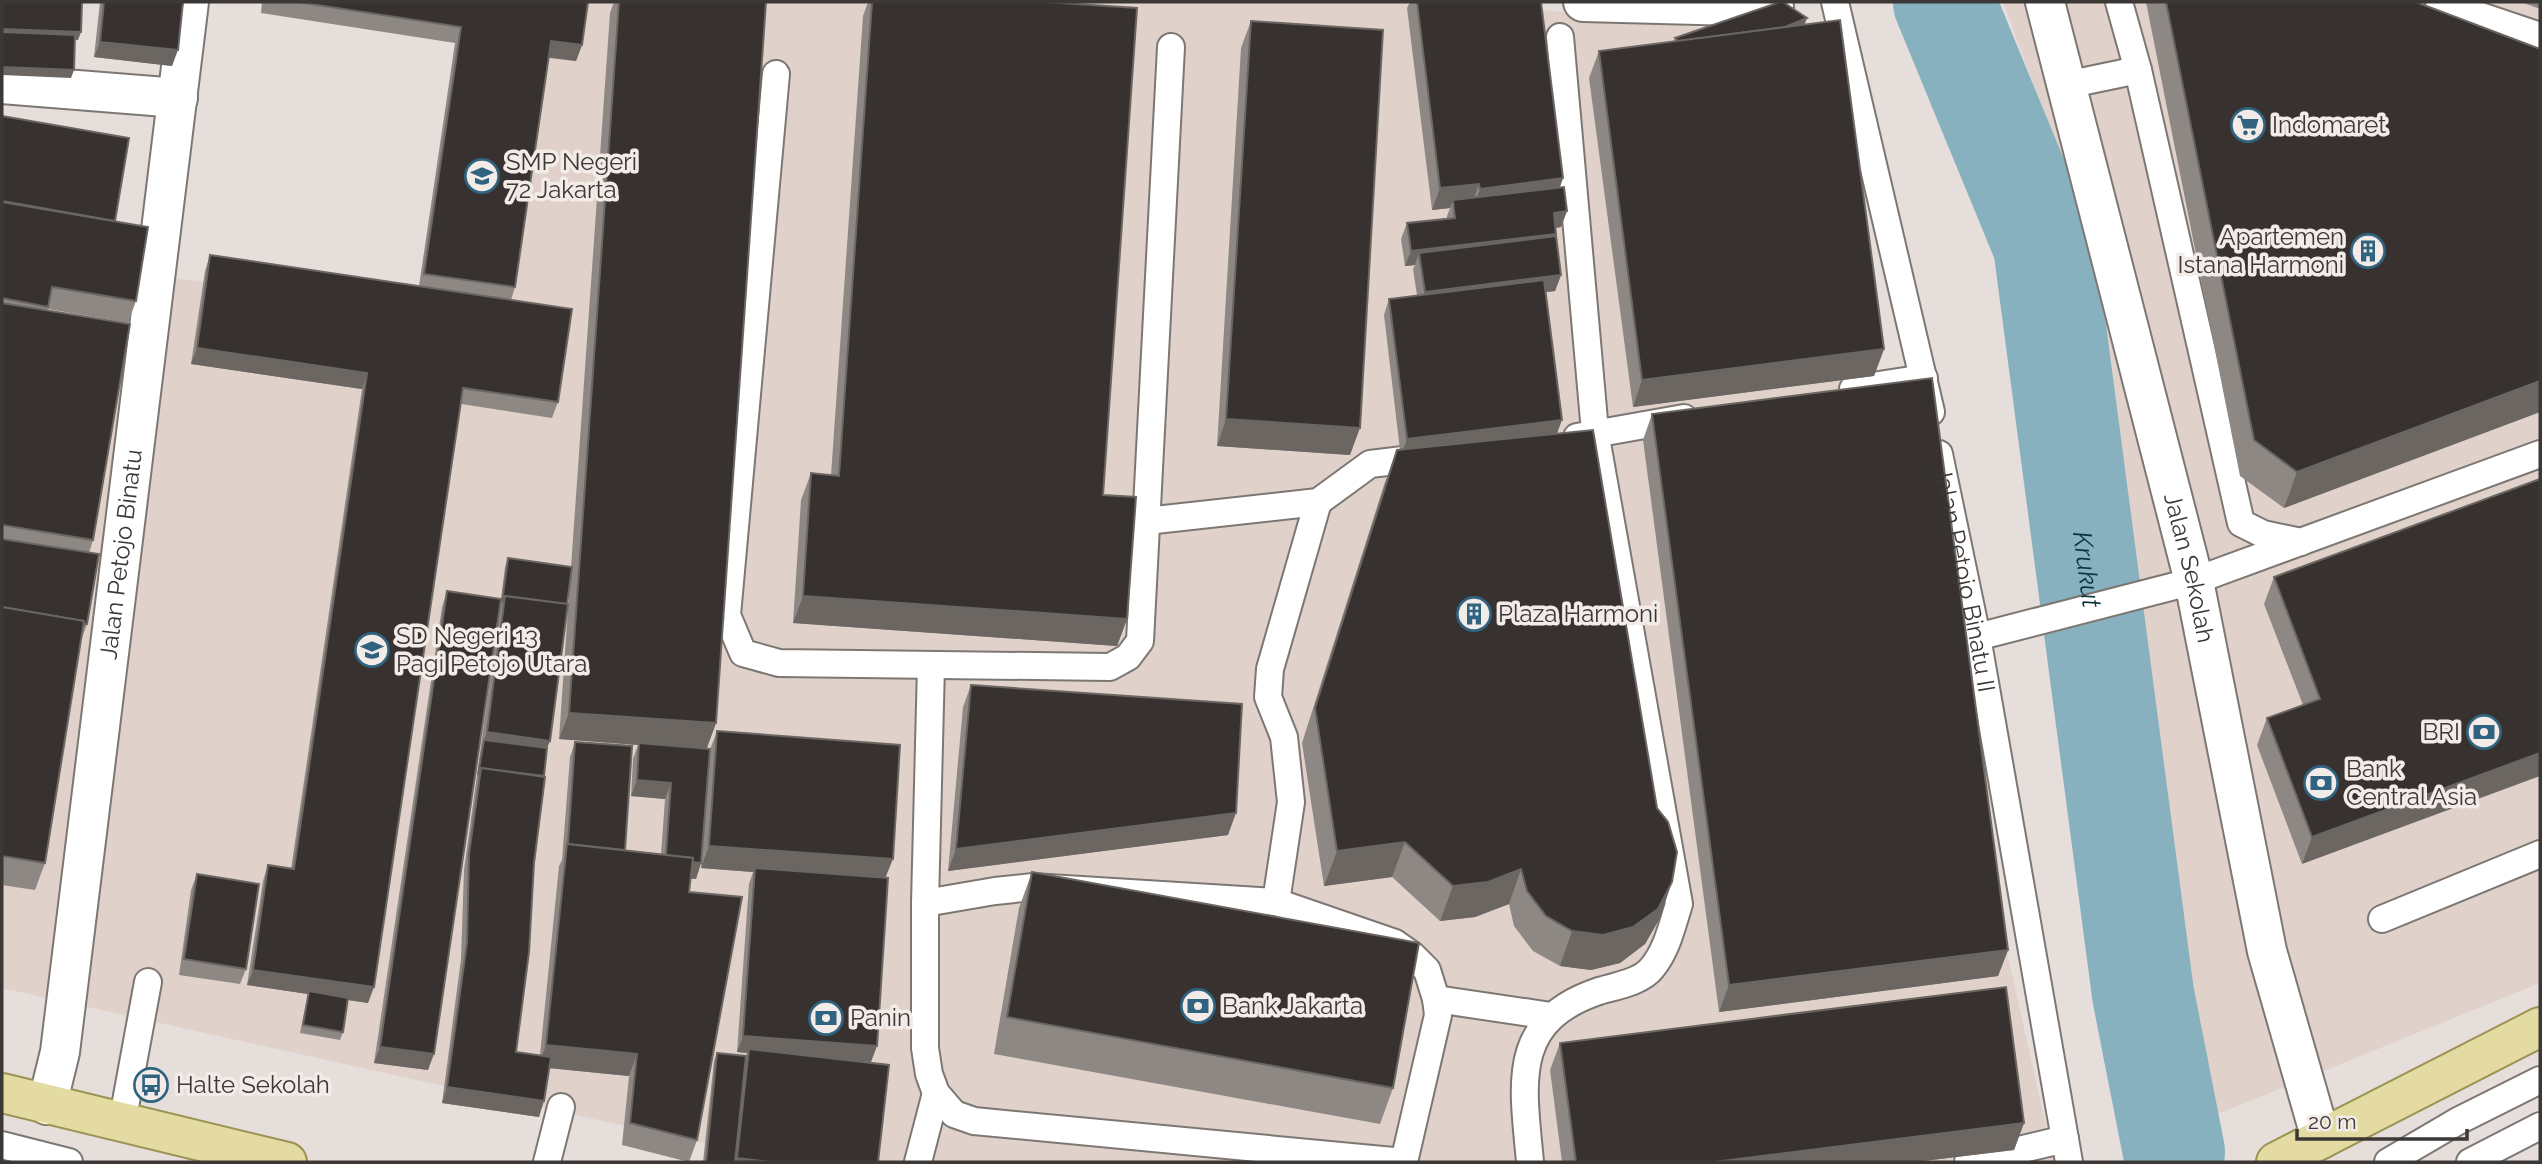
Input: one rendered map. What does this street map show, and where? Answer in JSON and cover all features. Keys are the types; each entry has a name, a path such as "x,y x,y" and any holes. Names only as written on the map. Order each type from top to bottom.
{"main road":[{"path":"2276,1162 2540,1027"},
{"path":"2,1093 287,1162"}],"street":[{"name":"Jalan Petojo Binatu","path":"47,1105 60,1052 189,2"},
{"path":"1583,2 1774,7"},
{"name":"Jalan Sekolah","path":"2045,2 2190,582 2267,951 2321,1139"},
{"path":"2,84 178,98"}],"lane":[{"name":"Jalan Petojo Binatu II","path":"1835,2 1986,634 2067,1151"},
{"path":"2119,2 2138,70 2241,523 2263,534 2301,542"},
{"path":"2439,2 2540,36"},
{"path":"1530,1162 1525,1110 1527,1058 1540,1028 1551,1016 1575,999 1635,980 1651,970 1664,949 1679,904 1595,432 1560,37"},
{"path":"776,74 727,615 743,653 779,663 1110,667 1128,657 1140,641 1171,47"},
{"path":"2066,85 2138,70"},
{"path":"1828,394 1924,378"},
{"path":"1554,440 1704,414"},
{"path":"1146,521 1318,502 1370,464 1449,454"},
{"path":"1986,634 2190,582 2540,454"},
{"path":"1276,902 1291,802 1284,737 1268,697 1270,669 1318,502"},
{"path":"925,903 1033,887 1276,902 1395,943 1427,970 1438,1015 1404,1162 974,1121 954,1114 936,1093 929,1074 925,1048 925,903 931,664"},
{"path":"2382,919 2540,853"},
{"path":"122,1123 149,982"},
{"path":"1436,999 1551,1016"},
{"path":"2388,1162 2458,1121 2540,1080"},
{"path":"918,1162 936,1093"},
{"path":"547,1162 561,1107"},
{"path":"2470,1162 2540,1126"},
{"path":"2,1145 69,1162"},
{"path":"1968,1162 2067,1151"}],"shaded area":[{"path":"521,2 1472,2 1803,39 2054,1162 788,1162 2,988 2,259 482,313"},
{"path":"2003,2 2540,2 2540,983 2203,1120 2188,993 2079,208"}],"building":[{"path":"2,2 82,2 81,32 2,29"},
{"path":"104,2 183,2 178,50 100,42"},
{"name":"SMP Negeri 72 Jakarta","path":"298,2 588,2 582,45 551,41 515,287 424,274 461,27"},
{"path":"619,2 766,2 716,723 569,713"},
{"path":"872,2 1046,2 1137,8 1103,495 1136,497 1127,619 803,596 811,473 839,476"},
{"path":"1417,2 1541,2 1563,178 1480,189 1479,184 1440,188"},
{"path":"1780,2 1807,18 1785,27 1678,41 1675,38"},
{"name":"Apartemen Istana Harmoni","path":"2166,2 2416,2 2540,49 2540,381 2297,472 2254,440"},
{"path":"1840,20 1884,349 1642,380 1599,51"},
{"path":"1251,21 1383,30 1360,428 1226,419"},
{"path":"2,32 75,35 74,70 2,67"},
{"path":"2,116 129,138 115,221 2,201"},
{"path":"1564,187 1567,211 1554,213 1556,234 1411,251 1407,223 1455,218 1453,200"},
{"path":"2,202 148,227 136,301 52,287 48,307 2,298"},
{"path":"1556,236 1561,275 1425,292 1419,253"},
{"name":"SD Negeri 13 Pagi Petojo Utara","path":"210,255 572,309 558,402 463,388 374,987 253,970 268,865 294,869 367,373 197,348"},
{"path":"1544,280 1562,420 1407,439 1389,299"},
{"path":"2,303 130,324 93,540 2,525"},
{"path":"1932,378 2008,950 1729,985 1652,414"},
{"name":"Plaza Harmoni","path":"1593,430 1657,808 1668,822 1677,852 1672,882 1658,909 1633,927 1603,935 1572,931 1546,916 1527,891 1521,869 1488,882 1453,886 1405,842 1337,851 1315,708 1397,450"},
{"path":"2540,479 2540,753 2312,837 2267,718 2320,699 2274,577"},
{"path":"2,539 99,554 87,624 83,624 84,621 2,607"},
{"path":"508,558 572,567 567,604 505,596 502,603"},
{"path":"447,591 501,599 434,1054 380,1047"},
{"path":"505,596 568,604 550,741 487,732"},
{"path":"2,607 84,621 45,863 2,856"},
{"path":"971,685 1242,704 1236,813 956,849"},
{"path":"717,731 900,745 893,859 709,846"},
{"path":"484,740 547,748 544,776 481,768 478,775"},
{"path":"575,742 632,746 625,850 568,844"},
{"path":"639,743 710,749 701,863 692,862 693,858 666,855 671,783 637,780"},
{"path":"481,768 545,777 534,863 529,952 516,1052 551,1057 544,1101 447,1087 467,943 469,854"},
{"path":"567,844 693,858 689,892 742,897 697,1140 630,1123 637,1054 546,1045"},
{"path":"755,868 888,878 877,1046 743,1036"},
{"path":"1032,872 1419,943 1393,1088 1007,1017"},
{"path":"197,874 259,884 246,969 184,959"},
{"path":"2006,987 2024,1123 1714,1162 1576,1162 1560,1043"},
{"path":"309,991 348,998 343,1032 303,1025"},
{"path":"749,1049 889,1065 878,1162 771,1162 737,1158"},
{"path":"717,1053 746,1056 735,1162 706,1162"}],"waterway":[{"name":"Krukut","path":"1944,2 2044,245 2143,994 2174,1152"}],"place":[{"name":"Indomaret","path":"2248,125"},
{"name":"SMP Negeri 72 Jakarta","path":"482,176"},
{"name":"Apartemen Istana Harmoni","path":"2368,251"},
{"name":"Plaza Harmoni","path":"1474,614"},
{"name":"SD Negeri 13 Pagi Petojo Utara","path":"372,650"},
{"name":"BRI","path":"2484,732"},
{"name":"Bank Central Asia","path":"2321,783"},
{"name":"Bank Jakarta","path":"1198,1006"},
{"name":"Panin","path":"826,1018"},
{"name":"Halte Sekolah","path":"151,1085"}]}
